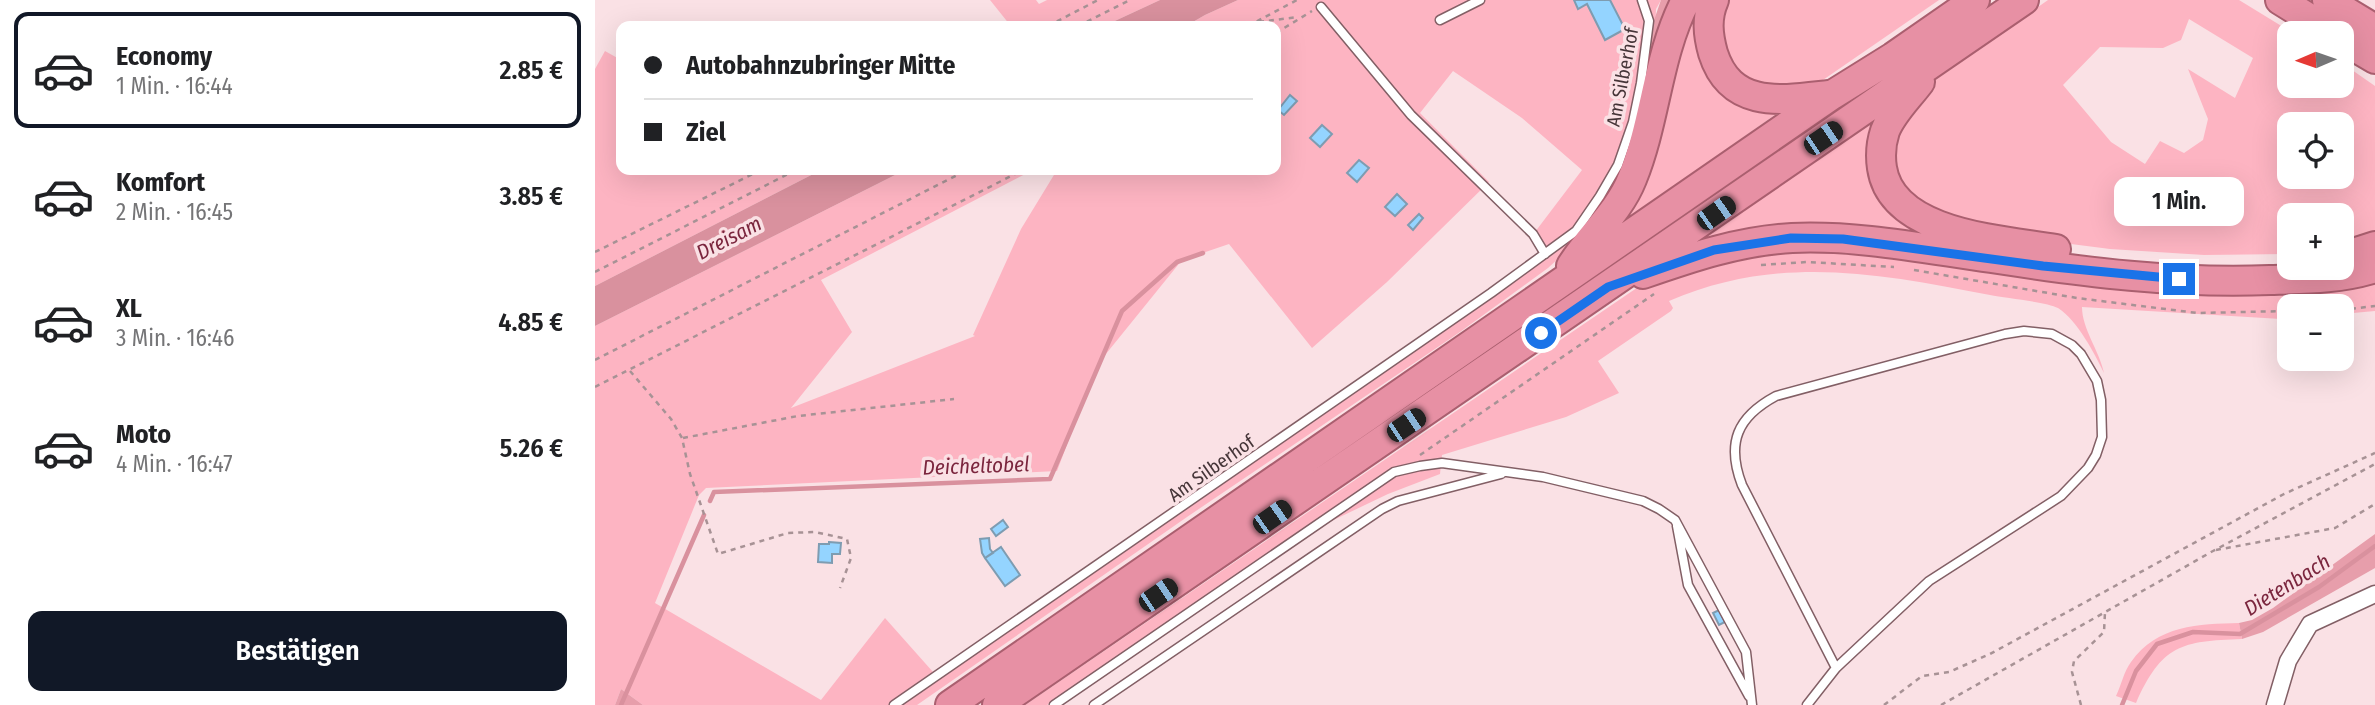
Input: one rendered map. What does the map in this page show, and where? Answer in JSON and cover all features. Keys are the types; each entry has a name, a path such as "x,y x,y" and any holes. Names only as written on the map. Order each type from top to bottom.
{"highway":[{"path":"1563,280 1584,246 1607,221 1631,182 1650,127 1663,57 1674,23 1686,0"},
{"path":"1714,0 1708,24 1712,51 1721,70 1742,92 1754,97 1783,100 1832,95"},
{"path":"950,705 1563,280 1975,0"},
{"path":"997,705 2024,0"},
{"path":"2280,0 2314,21"},
{"path":"2327,0 2365,48"},
{"path":"1936,62 1896,111 1886,128 1882,143 1884,177 1892,195 1906,209 1960,232 2064,250 2171,261 2277,261"},
{"path":"1608,287 1714,250 1791,238 1843,239 2043,266 2158,278 2251,281 2298,279 2335,277 2375,268"},
{"path":"2354,253 2375,246"}],"street":[{"path":"2275,705 2288,661 2310,624 2375,594"}],"lane":[{"path":"1440,20 1480,0"},
{"name":"Am Silberhof","path":"894,705 1576,231 1618,164 1633,122 1649,21 1643,2"},
{"path":"1321,7 1411,115 1533,234 1545,254"},
{"path":"1807,705 1836,668 1929,581 2061,496 2088,468 2102,437 2101,400 2097,381 2090,367 2072,345 2052,334 2037,331 2005,334 1776,396 1760,405 1742,425 1736,437 1735,453 1739,477 1836,668"},
{"path":"1054,705 1394,472 1442,463 1543,477 1643,501 1675,520 1746,652 1751,701"},
{"path":"1094,705 1382,509 1422,494 1507,472"},
{"path":"1675,520 1688,585 1751,701"}],"path":[{"path":"1058,21 1098,0"},
{"path":"1088,21 1130,0"},
{"path":"1260,21 1297,0"},
{"path":"1281,30 1321,7"},
{"path":"1271,21 1301,17"},
{"path":"595,252 751,175"},
{"path":"595,272 786,175"},
{"path":"595,360 957,175"},
{"path":"595,387 1013,175"},
{"path":"1751,265 1807,262 1895,267"},
{"path":"1906,268 2077,298 2197,313 2277,311"},
{"path":"1394,472 1662,288"},
{"path":"2354,308 2375,306"},
{"path":"629,370 671,418 682,438 690,474 718,554 788,533 815,532 847,539 851,558 840,588"},
{"path":"682,438 798,416 954,399"},
{"path":"1884,705 1921,676 1949,672 1990,654 2284,494 2375,453"},
{"path":"1941,705 2213,551 2375,464"},
{"path":"2213,551 2335,528 2375,504"},
{"path":"2081,705 2072,673 2074,661 2104,632 2105,612"}],"shaded area":[{"path":"990,0 1036,0 1039,4 1047,0 1160,0 1115,21 1007,21"},
{"path":"1238,0 1661,0 1656,9 1654,56 1626,176 1585,234 1548,268 1460,332 917,705 643,705 621,689 615,705 595,705 595,326 895,175 1023,175 821,280 852,332 791,408 975,336 973,335 1021,229 1054,175 1281,175 1281,21 1195,21","holes":["1453,71 1522,118 1582,170 1535,232 1546,250 933,672 885,618 821,700 655,603 699,495 706,488 1057,471 1097,365 1182,260 1229,244 1312,348 1387,282 1489,182 1420,113"]},
{"path":"1661,0 1673,0 1654,56 1649,53 1651,29"},
{"path":"1694,0 1704,52 1786,107 1607,234"},
{"path":"1720,0 1939,0 1820,82 1775,92 1731,74 1715,15"},
{"path":"2048,0 2239,0 2277,23 2277,98 2354,98 2354,71 2375,86 2375,236 2354,244 2354,203 2277,203 2277,254 2204,255 2110,249 2032,239 1969,227 1907,201 1886,148 1927,86","holes":["2189,19 2253,58 2235,98 2188,69 2208,119 2203,140 2184,153 2160,141 2145,164 2111,142 2063,85 2100,47 2163,48 2181,40"]},
{"path":"605,51 616,57 616,175 811,175 595,286 595,69"},
{"path":"1881,116 1904,213 2086,260 2277,271 1688,246"},
{"path":"1764,247 2277,273 2277,280 2375,278 2375,311 2354,313 2354,294 2277,294 2277,319 2082,307 2085,323 2104,373 2079,329 2065,313 2045,304 1908,280 1828,272 1749,277 1709,286 1669,301 1673,308 1671,311 1598,361 1619,393 1566,417 1442,455 1440,474 1388,494 1277,547 1047,705 1025,705 1647,281"},
{"path":"2375,534 2375,568 2263,632 2242,639 2239,623 2252,620 2273,608"},
{"path":"2239,623 2242,639 2189,645 2165,658 2155,669 2136,703 2116,696 2129,666 2153,640 2194,626"},
{"path":"621,689 643,705 615,705"}],"water":[{"path":"1160,0 1238,0 1195,21 1115,21"},
{"name":"Dreisam","path":"811,175 895,175 595,326 595,286"}],"building":[{"path":"1574,0 1610,0 1625,29 1605,40 1587,4 1578,9"},
{"path":"1290,95 1297,101 1284,115 1281,106"},
{"path":"1322,125 1332,134 1320,147 1310,138"},
{"path":"1359,160 1369,168 1357,182 1347,173"},
{"path":"1397,194 1407,204 1395,216 1385,207"},
{"path":"1419,214 1423,218 1413,230 1408,225"},
{"path":"1003,520 1008,527 996,536 991,529"},
{"path":"989,538 993,553 985,558 980,539"},
{"path":"841,543 840,554 832,554 832,563 818,562 819,544"},
{"path":"1001,547 1020,575 1005,586 985,558"},
{"path":"1719,610 1725,622 1719,625 1713,613"}],"waterway":[{"name":"Deicheltobel","path":"710,501 714,492 1050,479 1122,311 1177,262 1203,253"},
{"name":"Deicheltobel","path":"621,705 704,515"},
{"name":"Dietenbach","path":"2122,705 2136,671 2157,644 2193,632 2240,634 2319,587 2375,546"}],"route":[{"path":"1541,333 1608,287 1714,250 1751,242 1791,238 1843,239 2043,266 2179,279"}]}
